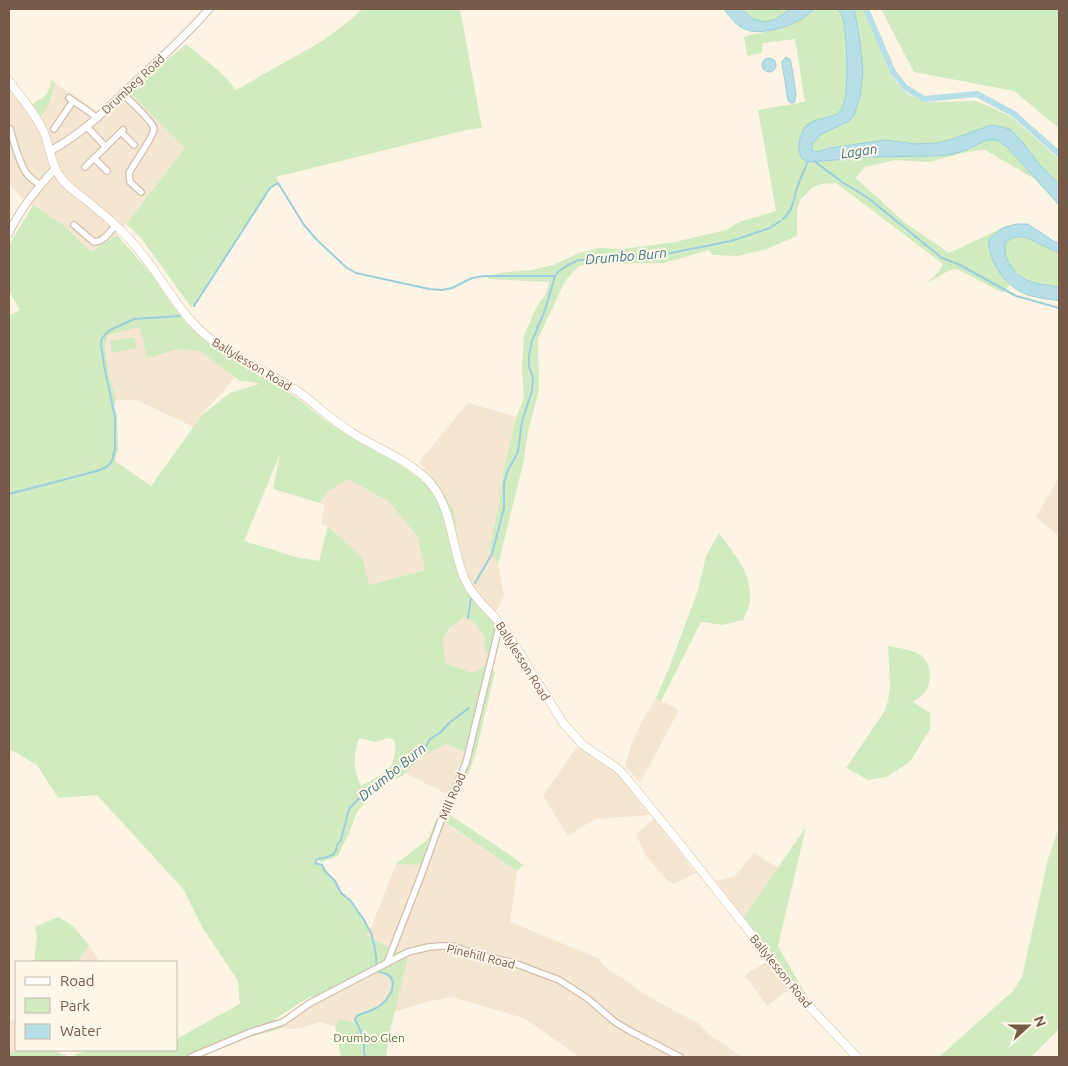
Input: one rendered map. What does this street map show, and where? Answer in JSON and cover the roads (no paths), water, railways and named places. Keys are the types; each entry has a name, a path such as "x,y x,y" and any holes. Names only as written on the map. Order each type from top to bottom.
{"main road":[{"path":"9,80 42,129 55,169"},
{"name":"Ballylesson Road","path":"55,169 62,180 116,225 145,257 184,313 213,341 297,391 351,433 412,466 432,485 445,508 454,545 466,581 472,592 500,623 563,724 583,744 624,775 805,1002 857,1057"}],"street":[{"name":"Drumbeg Road","path":"50,151 96,119 186,34 209,9"},
{"path":"123,94 147,118 154,131 128,173 130,182 141,192"},
{"path":"54,129 71,99 91,113 96,119"},
{"path":"87,127 106,146"},
{"path":"10,129 25,172 40,185"},
{"path":"85,167 122,131 134,145"},
{"path":"94,158 108,171"},
{"path":"9,233 40,185 55,169"},
{"path":"74,225 94,242 98,242 116,225"},
{"name":"Mill Road","path":"384,964 422,874 441,820 466,763 500,623"},
{"name":"Pinehill Road","path":"191,1057 251,1032 282,1022 310,1003 374,969 429,946 453,946 472,953 514,963 559,980 587,998 624,1028 680,1057"}],"water":[{"path":"724,9 741,9 753,19 763,22 774,20 791,9 815,9 791,24 758,32 740,27"},
{"name":"Lagan","path":"838,9 854,9 863,72 860,96 854,115 849,121 820,135 812,144 812,150 816,152 830,148 886,140 915,144 937,143 991,125 1003,127 1011,130 1040,165 1059,184 1059,205 1007,147 997,140 987,140 966,150 949,155 870,157 811,162 804,160 801,157 799,142 804,128 811,122 838,113 844,104 847,80 846,51 843,19"},
{"path":"786,57 791,62 796,95 793,103 788,101 782,63"},
{"path":"766,58 772,58 776,65 772,72 766,72 762,68 762,62"},
{"path":"1016,224 1028,224 1055,242 1059,242 1059,253 1025,237 1014,237 1006,242 1005,250 1012,269 1023,278 1036,283 1059,287 1059,301 1028,295 1020,291 1006,280 995,265 989,248 989,239 1002,228"}],"waterway":[{"path":"866,9 893,72 905,87 924,99 977,94 1014,114 1059,154"},
{"name":"Drumbo Burn","path":"783,219 792,206 797,187 808,161"},
{"path":"814,161 868,198 942,258 958,264 1016,296 1059,308"},
{"path":"194,306 270,188 278,183 304,225 347,268 356,273 429,289 442,290 452,288 472,278 485,276 555,276"},
{"name":"Drumbo Burn","path":"475,583 492,554 504,508 504,483 507,472 518,452 522,421 532,391 533,377 529,367 532,341 545,310 555,276 559,271 579,260 656,256 731,241 770,228 780,221"},
{"path":"9,494 100,470 108,466 112,461 115,449 115,417 104,365 102,338 110,330 134,319 180,316"},
{"name":"Drumbo Burn","path":"468,618 471,598"},
{"name":"Drumbo Burn","path":"377,966 371,933 364,920 350,900 341,893 335,881 322,865 315,863 317,859 333,855 341,840 349,809 365,792 376,782 400,768 405,759 425,748 430,739 469,708"},
{"name":"Drumbo Burn","path":"366,1057 364,1053 364,1039 355,1019 357,1016 380,1006 390,995 393,985 390,977 378,970"}],"park label":[{"name":"Drumbo Glen","path":"369,1037"}]}
